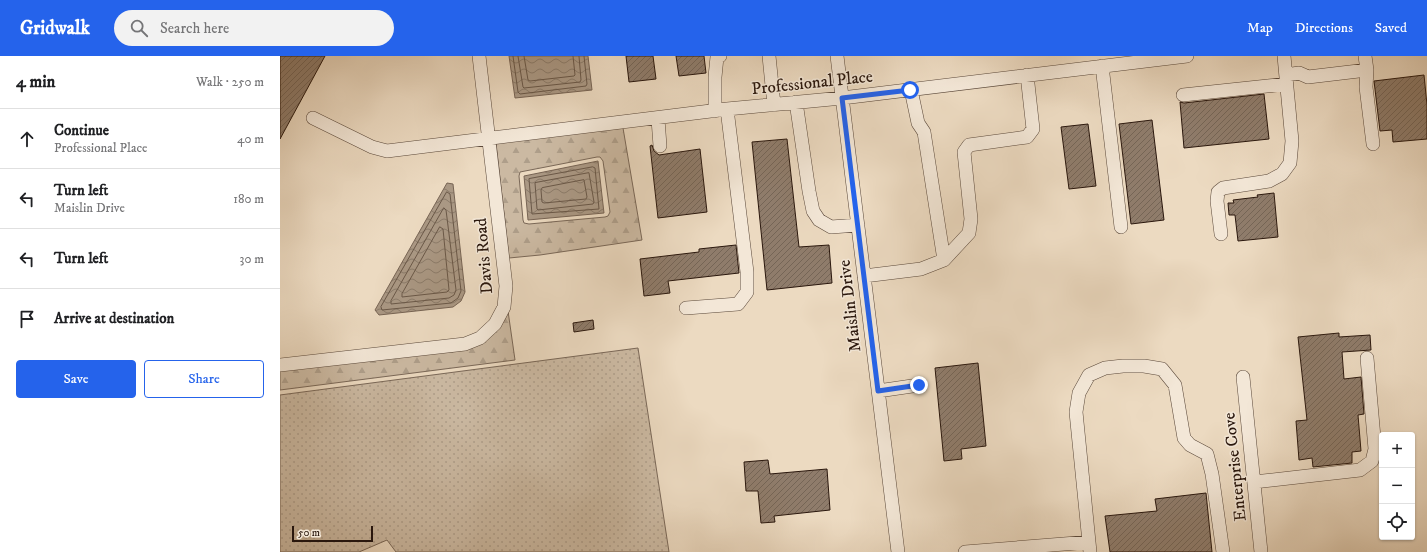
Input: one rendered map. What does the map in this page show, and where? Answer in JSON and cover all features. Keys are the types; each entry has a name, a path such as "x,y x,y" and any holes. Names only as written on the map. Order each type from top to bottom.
{"street":[{"name":"Davis Road","path":"280,365 465,344 480,338 495,324 504,307 506,286 479,56"},
{"path":"686,308 738,304 747,292 747,272 715,77 717,57 720,56"},
{"path":"769,56 774,105"},
{"name":"Maislin Drive","path":"837,56 898,552"},
{"name":"Professional Place","path":"313,118 372,147 387,151 721,110 910,90 1027,75 1110,62 1186,56"},
{"path":"1221,234 1217,201 1218,192 1223,188 1268,181 1282,174 1290,163 1292,141 1284,56"},
{"path":"1365,56 1367,70 1366,87 1373,144"},
{"path":"1110,62 1121,227"},
{"path":"1183,95 1286,79 1299,73 1308,77 1367,70"},
{"path":"864,276 921,269 944,260 969,234 971,219 964,152 969,145 1027,137 1033,129 1027,75"},
{"path":"910,90 918,123 924,132 944,260"},
{"path":"796,102 813,211 819,220 830,227 858,225"},
{"path":"658,118 660,146"},
{"path":"1254,482 1360,470 1372,462 1375,449 1367,358"},
{"path":"965,552 1089,547 1076,412 1079,393 1089,375 1104,368 1144,366 1162,369 1175,385 1184,438 1190,445 1207,454 1212,474 1223,552"},
{"name":"Enterprise Cove","path":"1243,377 1261,552"},
{"path":"878,391 919,385"}],"green space":[{"path":"623,128 642,240 509,258 496,143","holes":["600,157 603,161 610,212 608,216 529,224 524,223 519,176 520,172"]},
{"path":"508,311 515,360 280,390 280,370 466,350"},
{"path":"638,348 669,552 396,552 387,540 359,552 280,552 280,395"}],"water":[{"path":"509,56 588,56 592,90 515,98"},
{"path":"598,161 604,213 528,220 524,176"},
{"path":"447,183 453,184 465,292 461,301 453,307 379,315 375,310"}],"building":[{"path":"280,56 325,56 280,139"},
{"path":"626,56 653,56 656,79 629,82"},
{"path":"676,56 704,56 706,73 679,76"},
{"path":"1424,75 1427,105 1427,139 1393,142 1392,130 1380,131 1374,81"},
{"path":"1264,94 1269,139 1184,148 1180,102 1184,103"},
{"path":"1152,120 1164,220 1131,224 1119,124"},
{"path":"1088,124 1096,186 1069,189 1061,127"},
{"path":"787,139 799,247 829,245 832,283 767,290 752,142"},
{"path":"652,145 654,151 659,155 700,149 707,212 658,218 650,146"},
{"path":"1274,193 1278,237 1238,241 1235,215 1229,215 1228,203 1234,203 1233,200 1258,197 1257,195"},
{"path":"736,245 739,273 668,281 670,293 644,296 640,259 699,252 699,249"},
{"path":"593,320 594,329 574,332 573,323"},
{"path":"1339,333 1339,337 1370,335 1371,350 1342,352 1344,379 1361,377 1364,414 1358,415 1361,451 1352,452 1352,463 1313,467 1312,458 1299,460 1296,421 1307,420 1298,337"},
{"path":"978,363 986,446 961,449 962,459 944,461 935,368"},
{"path":"768,460 770,474 827,469 830,510 774,516 775,522 761,523 758,491 746,491 744,462"},
{"path":"1206,493 1212,552 1110,552 1105,516 1157,511 1155,499"}],"route":[{"path":"910,90 842,98 878,391 919,385"}]}
